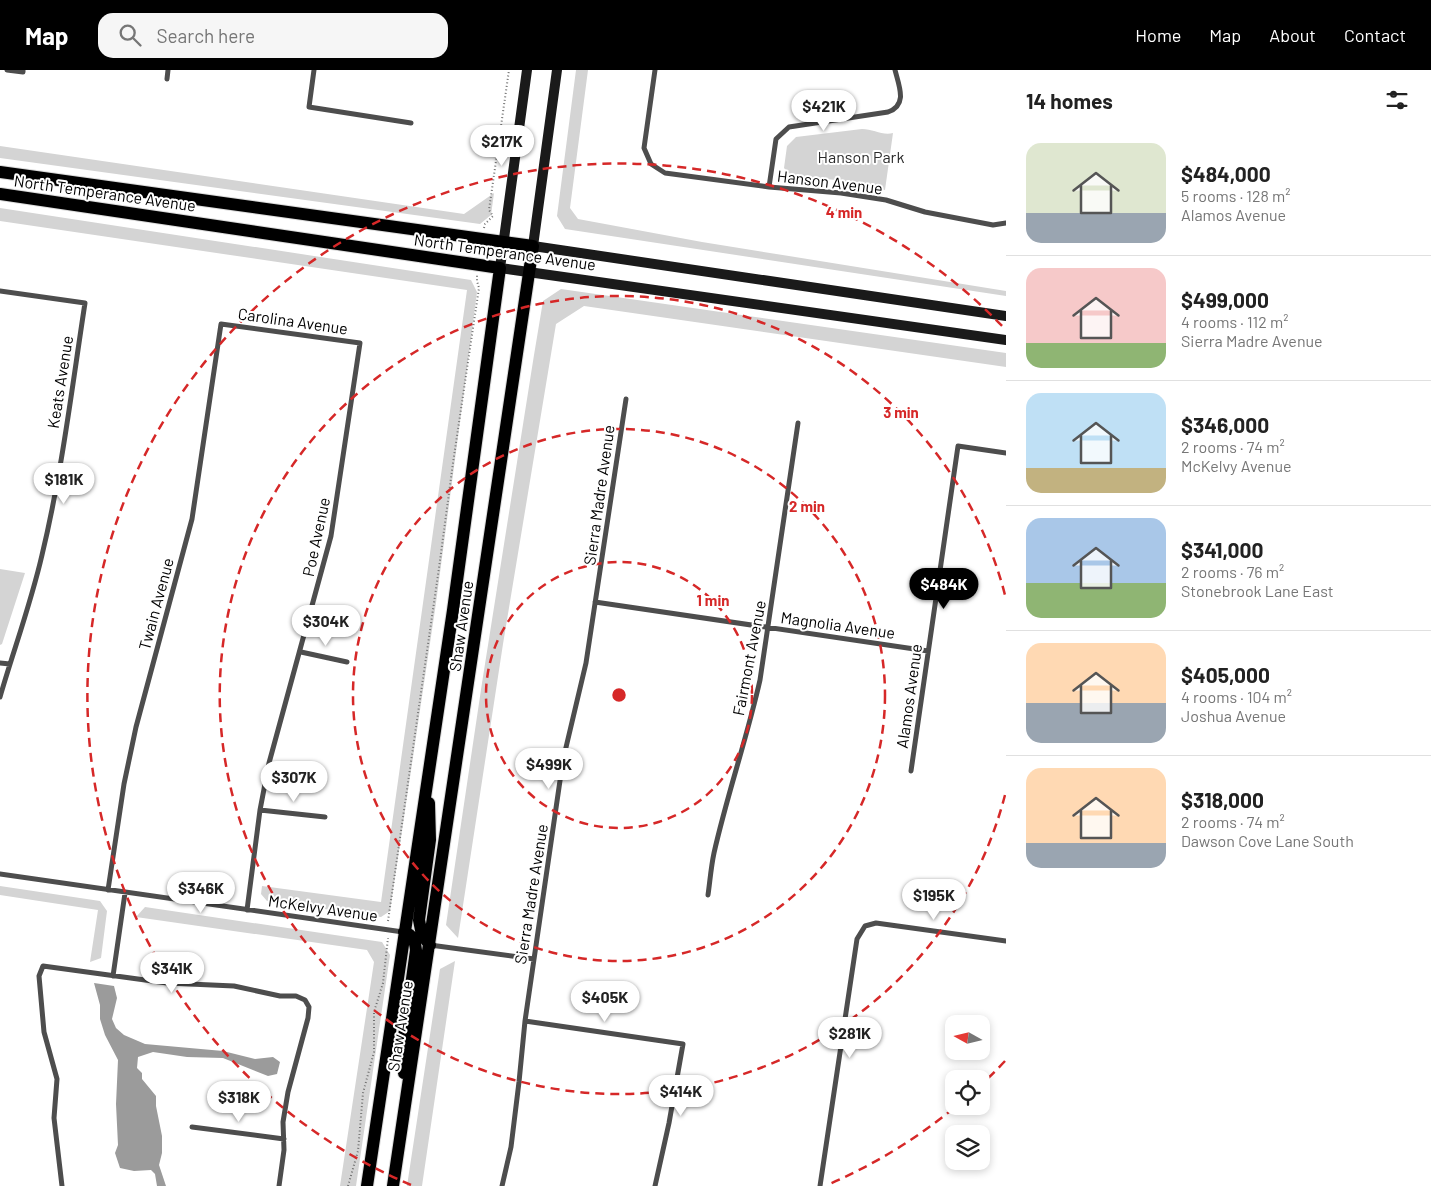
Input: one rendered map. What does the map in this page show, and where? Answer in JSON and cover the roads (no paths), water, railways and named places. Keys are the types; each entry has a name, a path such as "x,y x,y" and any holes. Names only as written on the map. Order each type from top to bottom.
{"main road":[{"name":"Shaw Avenue","path":"367,1186 451,620 527,70"},
{"name":"Shaw Avenue","path":"393,1186 533,246 557,70"},
{"name":"North Temperance Avenue","path":"0,172 533,246 1006,316"},
{"name":"North Temperance Avenue","path":"0,194 1006,340"},
{"path":"427,776 430,840 419,920 422,935 430,945"},
{"path":"404,932 410,934 413,938 416,950 403,1044 405,1101"}],"street":[{"path":"7,70 23,71"},
{"path":"167,79 168,70"},
{"path":"314,70 309,107 411,123"},
{"name":"Hanson Avenue","path":"655,70 644,148 651,164 665,173 769,187 841,193 886,200 925,212 994,224 1006,223"},
{"path":"769,187 776,139 789,127 895,110 899,104 900,87 895,70"},
{"name":"Keats Avenue","path":"0,291 85,303 57,488 30,603 0,697"},
{"name":"Carolina Avenue","path":"221,324 360,343"},
{"name":"Twain Avenue","path":"108,890 124,784 136,727 192,519 221,324"},
{"name":"Poe Avenue","path":"247,910 260,810 269,763 332,536 360,343"},
{"name":"Sierra Madre Avenue","path":"502,1186 512,1138 524,1021 564,760 586,663 626,399"},
{"name":"Fairmont Avenue","path":"708,895 713,855 760,680 798,423"},
{"name":"Alamos Avenue","path":"911,771 958,446 1006,453"},
{"name":"Magnolia Avenue","path":"595,602 928,651"},
{"path":"301,652 347,662"},
{"path":"0,663 10,664"},
{"path":"260,810 325,817"},
{"name":"McKelvy Avenue","path":"0,874 404,932"},
{"path":"113,976 125,893"},
{"path":"820,1186 857,939 865,926 876,923 1006,941"},
{"path":"430,945 534,960"},
{"path":"62,1186 54,1118 56,1079 44,1032 39,976 43,966 167,983 234,986 280,996 296,996 306,1000 309,1007 308,1018 288,1092 283,1122 284,1150 279,1186"},
{"path":"524,1021 683,1044 669,1123 654,1186"},
{"path":"192,1127 284,1139"}],"park label":[{"name":"Hanson Park","path":"861,157"}]}
